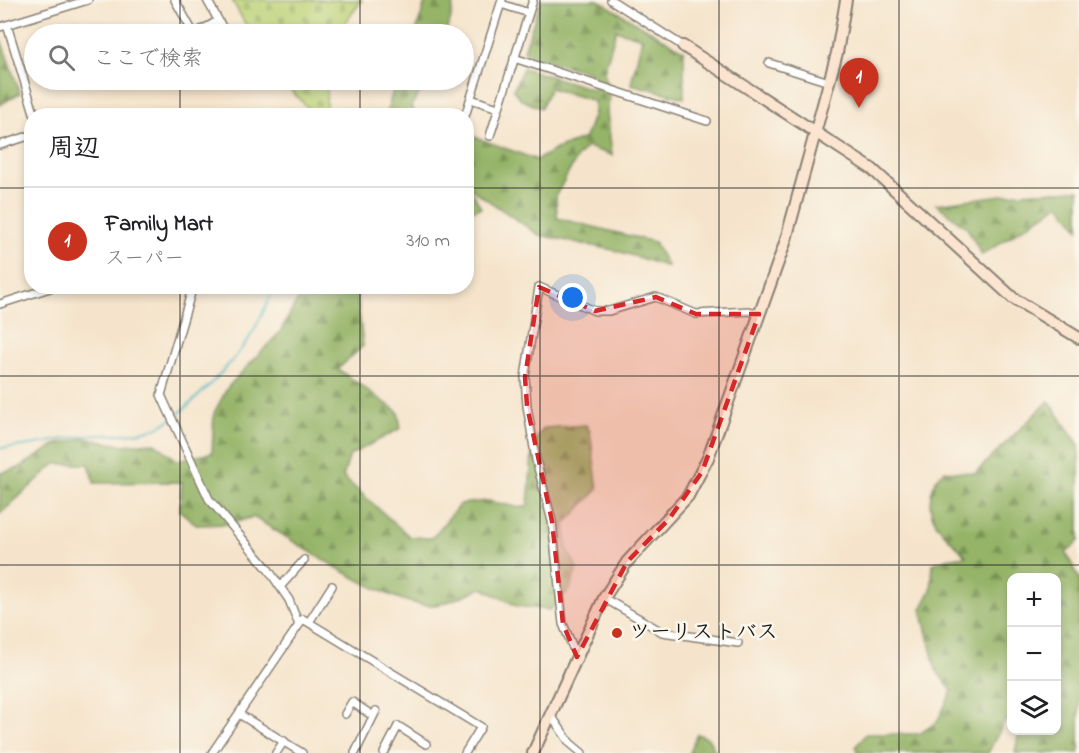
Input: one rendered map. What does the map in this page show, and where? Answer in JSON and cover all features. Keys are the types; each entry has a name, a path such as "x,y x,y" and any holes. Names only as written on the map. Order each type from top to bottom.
{"street":[{"path":"24,84 4,26 88,0"},
{"path":"175,0 188,24"},
{"path":"207,0 220,24"},
{"path":"490,136 533,0"},
{"path":"611,0 872,169 1013,298 1079,338"},
{"path":"533,753 604,598 627,562 669,519 688,496 702,472 785,243 837,53 846,0"},
{"path":"474,90 502,2 529,14"},
{"path":"212,24 218,21"},
{"path":"514,58 707,121"},
{"path":"770,63 829,82"},
{"path":"26,90 32,108"},
{"path":"468,108 474,90"},
{"path":"471,99 498,108"},
{"path":"0,145 24,138"},
{"path":"577,657 562,624 552,521 536,460 527,406 525,377 539,287 595,311 609,311 656,297 696,314 749,311 759,314"},
{"path":"0,304 31,294"},
{"path":"191,294 160,395 209,499 244,538 280,587 289,600 299,625"},
{"path":"280,587 304,560"},
{"path":"309,622 332,586"},
{"path":"604,598 662,632 738,643"},
{"path":"212,753 303,619 481,727 465,753"},
{"path":"345,714 352,702 375,714 354,753"},
{"path":"239,714 302,753"},
{"path":"550,714 570,743 582,753"},
{"path":"384,753 398,726 426,744"},
{"path":"276,753 284,741"}],"highlighted area":[{"path":"539,287 595,311 656,297 696,314 759,314 702,472 669,519 627,562 577,657 563,624 552,521 527,406 525,377"}],"green space":[{"path":"232,0 362,0 346,24 245,24"},
{"path":"426,0 454,0 449,24 418,24"},
{"path":"541,0 598,0 684,51 684,98 631,84 642,38 616,30 604,72 610,97 607,112 612,155 587,147 578,156 556,195 557,218 654,242 668,267 618,251 539,235 474,191 474,137 537,160 556,149 585,138 594,113 594,101 550,88 541,108 521,100 513,90 523,68 595,90 592,73 534,57 524,51"},
{"path":"0,37 20,93 0,105"},
{"path":"291,90 327,90 326,108 308,108"},
{"path":"393,90 421,90 411,106 412,108 388,108"},
{"path":"1079,190 1079,229 1060,204 982,255 967,228 936,204 1017,193"},
{"path":"474,195 481,208 474,210"},
{"path":"304,294 357,294 363,346 338,369 398,412 401,428 350,455 343,477 410,537 432,538 460,504 488,501 521,508 528,505 533,442 544,428 586,425 590,432 598,489 565,524 567,548 577,568 570,589 550,610 517,606 482,588 440,604 416,604 369,585 253,517 230,524 197,525 180,511 182,482 94,483 89,464 55,464 0,514 0,473 19,468 55,445 85,438 120,445 155,443 177,460 212,453 214,413 228,387 280,332 296,303"},
{"path":"1049,401 1079,445 1079,541 1066,553 1079,578 1079,753 1015,753 1018,735 1061,735 1061,573 1007,573 1007,719 988,753 857,753 856,746 866,734 919,734 937,722 952,691 936,670 921,609 931,590 933,564 966,556 939,527 931,511 930,502 936,480 944,471 975,473"},
{"path":"697,734 708,738 716,753 689,753"}],"waterway":[{"path":"0,448 77,437 136,433 166,423 192,402 240,350 256,327 271,294"}],"place":[{"name":"Family Mart","path":"859,108"},
{"name":"ツーリストバス","path":"617,633"}]}
